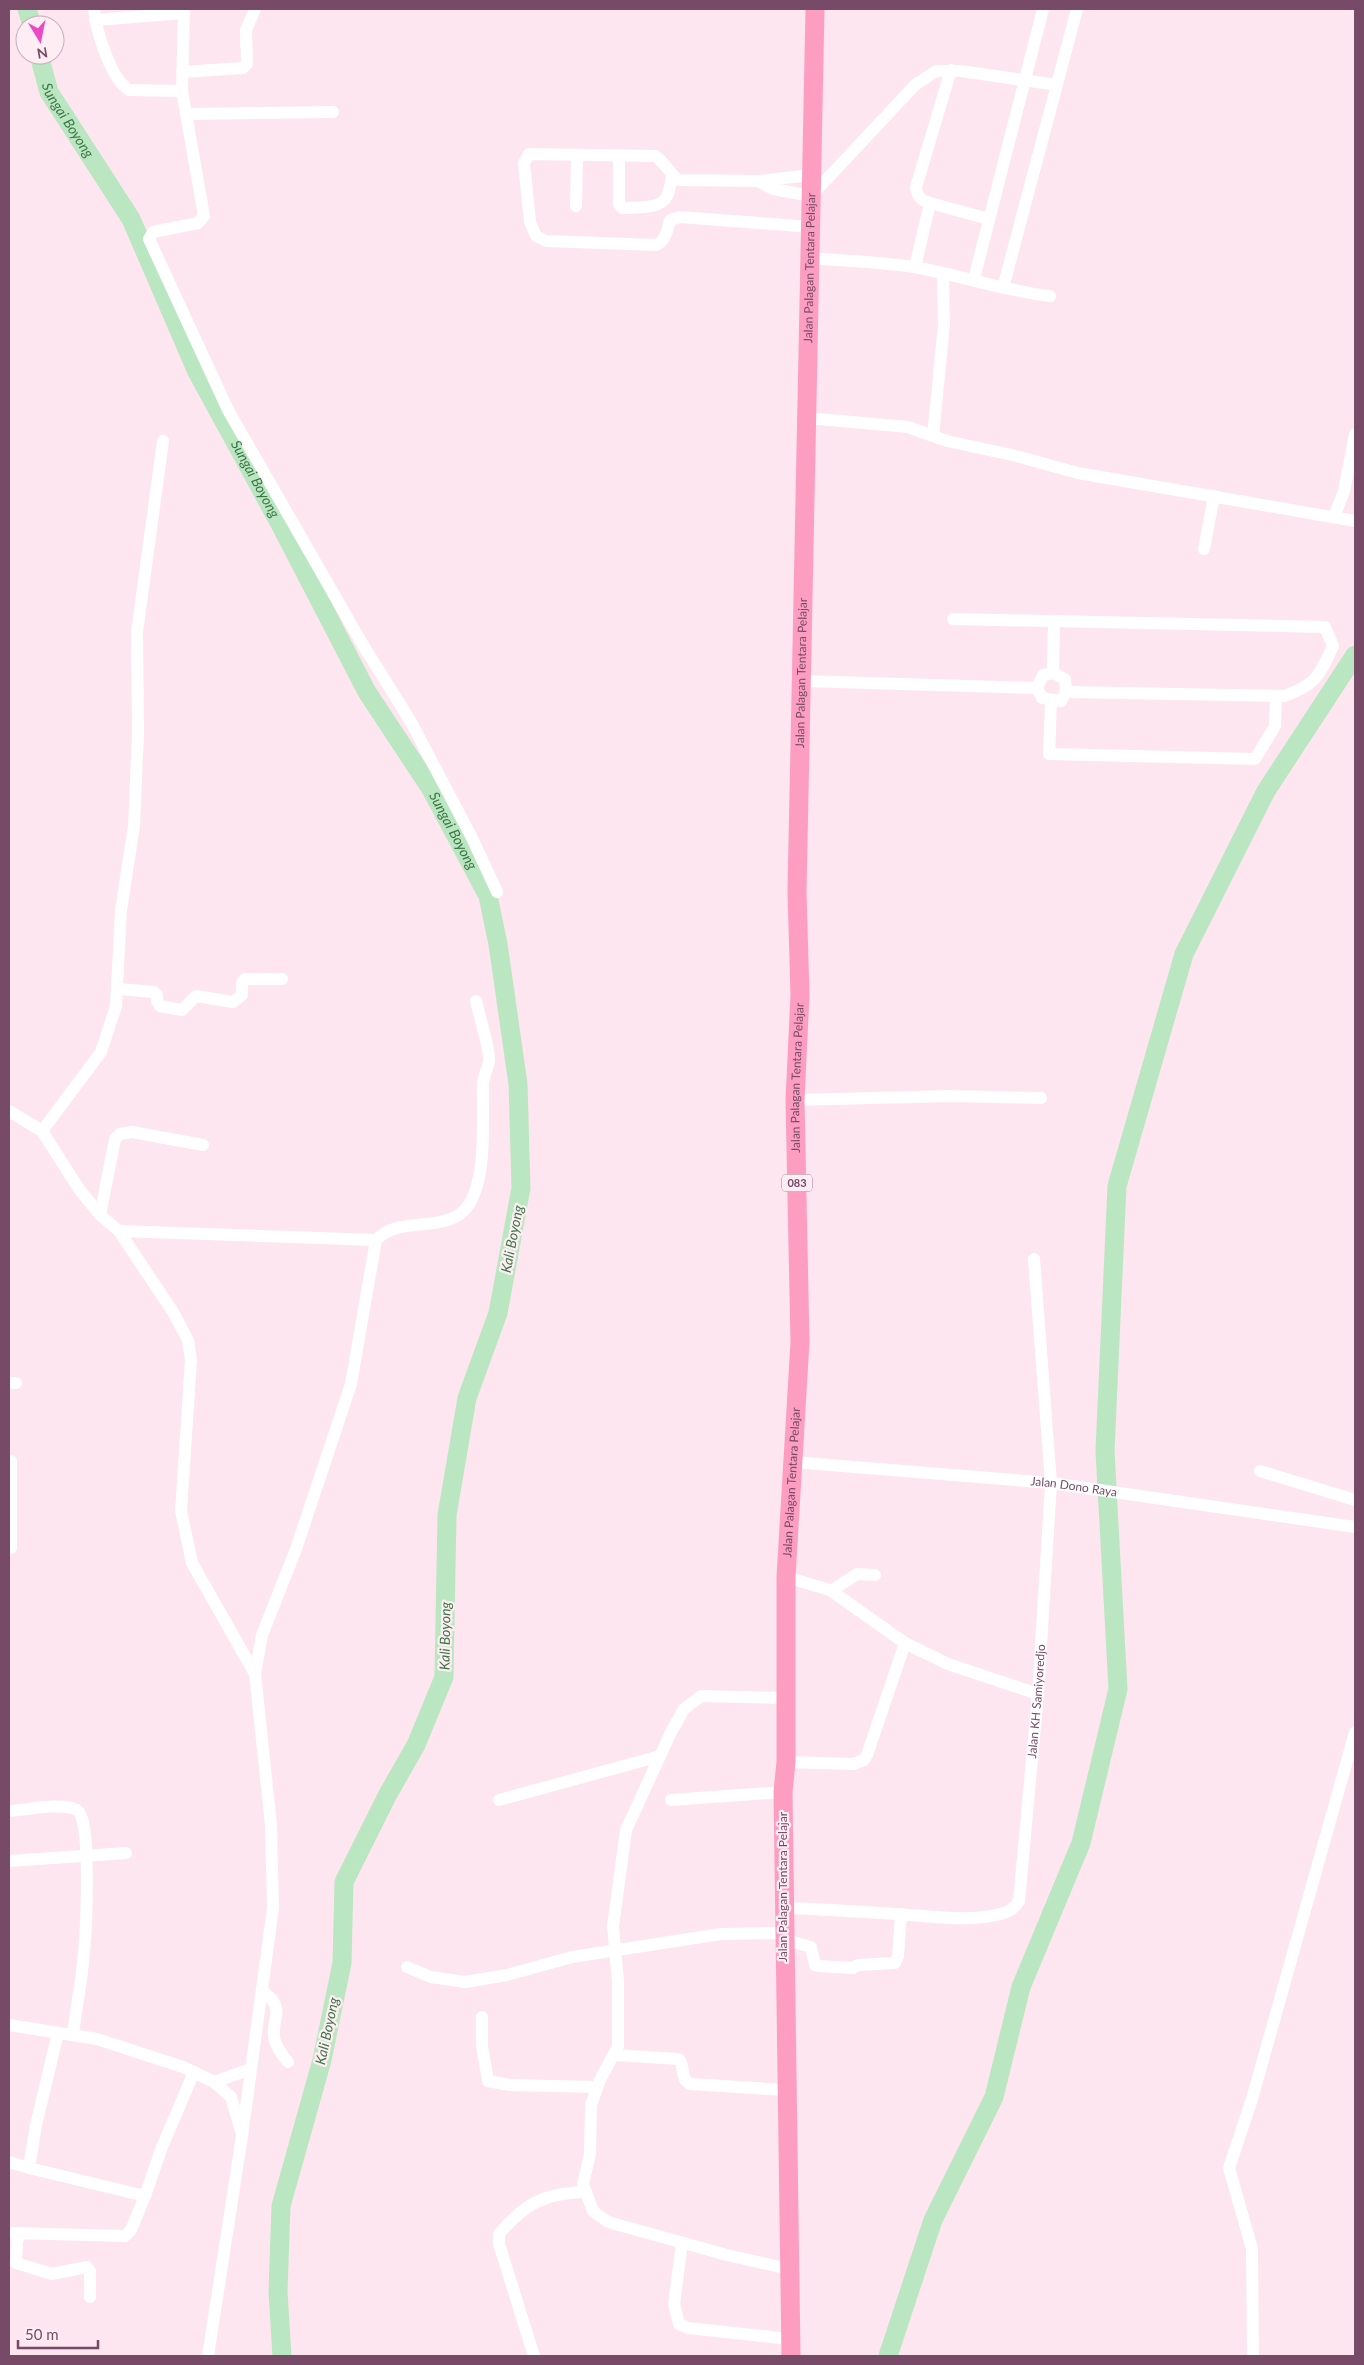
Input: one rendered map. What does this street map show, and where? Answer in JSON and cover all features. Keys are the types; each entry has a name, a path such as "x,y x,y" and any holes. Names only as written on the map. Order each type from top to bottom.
{"main road":[{"name":"Jalan Palagan Tentara Pelajar","path":"790,2348 783,1936 783,1792 786,1762 787,1698 786,1578 800,1342 795,1100 800,995 797,892 815,9"}],"street":[{"path":"182,72 243,68 247,64 246,30 255,9"},
{"path":"974,279 1043,9"},
{"path":"1003,288 1077,9"},
{"path":"182,91 129,90 123,86 109,60 95,15 184,11 182,91 204,216 198,224 153,232 149,239 228,410 354,628 411,722 472,838 497,892"},
{"path":"758,181 773,189 811,196 915,85 936,71 951,70 1025,78 1057,84"},
{"path":"951,70 916,188 917,195 922,200 930,203 989,219"},
{"path":"186,114 333,112"},
{"path":"812,175 758,181 678,180 672,176 662,160 655,156 529,154 525,158 524,163 530,222 536,236 546,241 656,245 662,243 670,220 680,217 812,228"},
{"path":"618,155 619,204 622,208 648,207 664,200 667,197 672,176"},
{"path":"576,206 578,156"},
{"path":"915,268 930,203"},
{"path":"810,258 915,268 974,279 1003,288 1050,296"},
{"path":"932,436 944,324 943,274"},
{"path":"807,418 908,427 932,436 1078,472 1355,521"},
{"path":"1334,517 1344,491 1355,434"},
{"path":"42,1131 101,1052 116,1006 121,910 134,826 138,733 137,632 163,441"},
{"path":"1204,549 1214,496"},
{"path":"953,619 1325,627 1333,646 1323,669 1306,689 1284,696 1066,692"},
{"path":"1053,673 1054,621"},
{"path":"1053,673 1065,679 1066,692 1061,701 1042,698 1037,688 1043,675 1053,673"},
{"path":"802,681 1037,688"},
{"path":"1051,700 1049,754 1255,759 1275,726 1276,696"},
{"path":"117,989 154,992 157,995 157,1001 160,1006 182,1010 196,996 233,1002 242,995 242,983 245,979 282,979"},
{"path":"208,2356 252,2069 273,1908 271,1825 254,1674 262,1635 296,1550 351,1384 376,1240 385,1231 443,1221 458,1216 469,1206 479,1172 484,1144 483,1082 489,1060 476,1001"},
{"path":"795,1100 950,1096 1041,1098"},
{"path":"9,1111 42,1131 79,1189 100,1215 119,1231 173,1312 188,1340 191,1360 181,1511 192,1563 254,1674"},
{"path":"100,1215 115,1139 120,1134 132,1132 203,1145"},
{"path":"119,1231 376,1240"},
{"name":"Jalan KH Samiyoredjo","path":"783,1908 954,1918 992,1916 1014,1908 1019,1902 1038,1694 1052,1483 1034,1259"},
{"path":"9,1461 11,1461 11,1548"},
{"name":"Jalan Dono Raya","path":"793,1462 1052,1483 1355,1527"},
{"path":"1260,1471 1355,1500"},
{"path":"831,1591 857,1574 875,1575"},
{"path":"786,1578 831,1591 905,1643 948,1664 1038,1694"},
{"path":"786,1762 853,1764 864,1760 905,1643"},
{"path":"787,1698 701,1696 684,1709 626,1830 613,1926 618,1982 618,2046 597,2087 591,2105 590,2154 583,2184 593,2211 608,2222 682,2243 789,2269"},
{"path":"1254,2356 1252,2249 1229,2168 1252,2100 1350,1770 1355,1732"},
{"path":"499,1800 660,1756"},
{"path":"671,1800 783,1792"},
{"path":"9,1811 65,1807 78,1810 83,1816 87,1856 84,1952 73,2035"},
{"path":"9,1861 126,1853"},
{"path":"407,1967 431,1977 465,1982 507,1975 572,1957 721,1934 783,1936 811,1947 815,1965 852,1968 858,1965 895,1963 898,1956 901,1914"},
{"path":"262,1991 274,2000 277,2010 274,2040 288,2062"},
{"path":"482,2017 482,2046 488,2081 510,2085 597,2087"},
{"path":"9,2026 97,2039 194,2072 214,2082 231,2097 242,2136"},
{"path":"29,2168 36,2124 58,2032"},
{"path":"615,2055 679,2060 682,2063 684,2078 690,2084 786,2090"},
{"path":"214,2082 252,2069"},
{"path":"90,2297 90,2271 87,2267 52,2274 16,2263 17,2241 15,2233 125,2236 131,2230 162,2147 194,2072"},
{"path":"9,2162 145,2196"},
{"path":"534,2356 499,2244 499,2234 525,2209 540,2198 557,2194 586,2192"},
{"path":"682,2243 674,2304 679,2324 688,2328 790,2348"}],"waterway":[{"name":"Sungai Boyong","path":"27,9 29,15"},
{"name":"Kali Boyong","path":"42,65 49,92 131,219 197,372 280,524 367,692 431,789 488,896 498,944 518,1084 521,1188 498,1313 467,1398 447,1515 444,1677 416,1745 388,1794 344,1882 342,1963 322,2060 281,2206 278,2292 282,2356"},
{"path":"888,2356 933,2220 994,2097 1021,1987 1081,1843 1118,1689 1105,1451 1117,1186 1184,954 1266,791 1355,655"}]}
